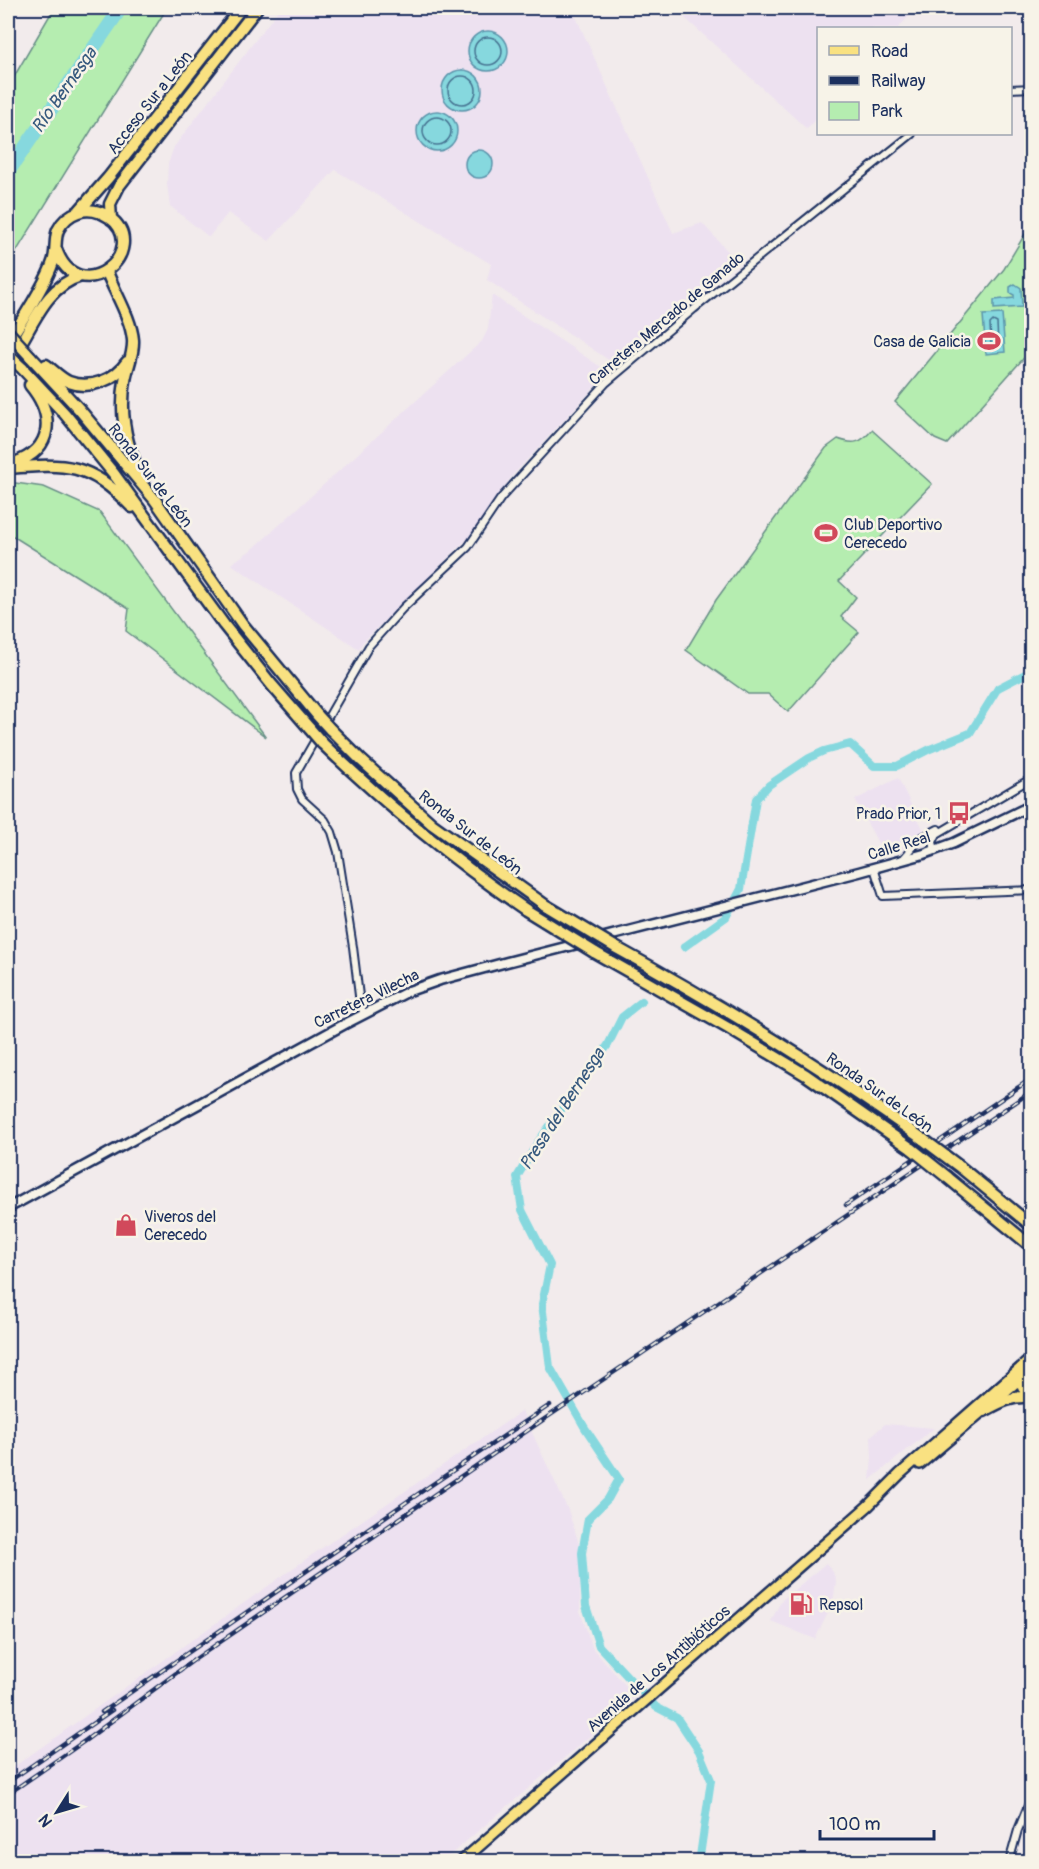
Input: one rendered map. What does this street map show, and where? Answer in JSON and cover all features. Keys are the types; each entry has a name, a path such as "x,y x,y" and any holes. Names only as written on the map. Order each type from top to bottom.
{"highway":[{"name":"Acceso Sur a León","path":"78,212 108,178 241,8"},
{"name":"Acceso Sur a León","path":"111,219 110,204 119,186 257,8"},
{"path":"8,342 47,275 53,262 56,240 63,223 78,212 95,211 111,219 119,230 122,240 122,250 118,258 107,272 66,281 51,294 22,342 8,359"},
{"path":"56,249 65,266 81,276"},
{"path":"107,272 131,329 132,354 122,411 131,453 155,500"},
{"path":"94,276 109,286 115,294"},
{"name":"Ronda Sur de León","path":"8,332 79,409 155,500 243,625 318,716 361,760 432,824 545,905 615,948 736,1015 866,1098 960,1167 1032,1226"},
{"path":"30,356 40,360 69,382 96,384 120,372 132,354"},
{"name":"Ronda Sur de León","path":"8,359 65,414 114,474 224,625 322,743 423,835 473,874 526,910 806,1075 912,1149 1032,1247"},
{"path":"8,466 35,450 43,439 47,426 47,413 41,400 20,370"},
{"path":"8,466 44,464 69,467 102,480 132,507 196,596 224,625"},
{"path":"1020,1380 1032,1382"},
{"path":"1020,1380 1031,1397"},
{"path":"984,1411 1002,1400 1031,1397"}],"main road":[{"name":"Avenida de Los Antibióticos","path":"461,1862 1032,1358"},
{"path":"955,1426 1010,1382 1020,1380 1022,1373 1032,1364"},
{"name":"Avenida de Los Antibióticos","path":"876,1498 1032,1369"}],"street":[{"path":"1012,89 1032,88"},
{"name":"Carretera Mercado de Ganado","path":"364,1014 358,992 338,852 332,832 325,820 302,799 297,789 296,773 369,646 403,608 468,547 501,498 606,382 911,135"},
{"path":"935,850 933,840 936,834 1032,778"},
{"name":"Calle Real","path":"769,895 924,854 980,831 1032,805"},
{"path":"903,859 921,838 947,826"},
{"path":"921,838 924,854"},
{"path":"874,868 883,896 1032,890"},
{"name":"Carretera Vilecha","path":"8,1208 409,991 440,980 769,895"},
{"path":"1009,1862 1018,1830 1032,1796"}],"shaded area":[{"path":"280,8 572,8 673,233 702,223 734,258 618,366 487,280 491,264 335,170 269,241 228,213 209,237 170,206 167,184 168,164 174,147"},
{"path":"674,8 917,8 899,27 817,27 817,117 807,129"},
{"path":"492,295 607,371 604,377 512,476 468,538 363,642 359,649 231,564 254,548 482,341 488,329"},
{"path":"898,778 924,831 908,847 885,856 855,800"},
{"path":"522,1411 568,1510 580,1547 580,1611 593,1649 636,1697 443,1861 8,1861 8,1771 306,1559"},
{"path":"885,1424 934,1428 870,1480 871,1436"},
{"path":"826,1563 836,1581 833,1603 815,1639 771,1621 781,1601"}],"green space":[{"path":"54,8 167,8 8,265 8,87"},
{"name":"Casa de Galicia","path":"1031,224 1031,350 947,444 935,439 895,402 1004,269"},
{"name":"Club Deportivo Cerecedo","path":"872,430 932,484 839,581 856,597 841,617 859,632 788,712 768,694 748,694 686,650 716,600 826,448 838,439 857,442"},
{"path":"8,482 44,487 100,512 266,737 126,631 129,609 8,533"}],"water":[{"path":"488,31 502,37 508,51 502,65 488,71 474,65 468,51 474,37"},
{"path":"462,70 476,76 482,90 476,104 462,110 448,104 442,90 448,76"},
{"path":"437,111 451,117 457,131 451,145 437,151 423,145 417,131 423,117"},
{"path":"479,150 489,154 493,164 489,174 479,178 469,174 465,164 469,154"},
{"path":"1015,284 1021,288 1022,307 994,309 994,300 1014,298 1014,295 1010,293 1010,287"},
{"path":"1002,314 1005,352 986,354 983,315"}],"waterway":[{"name":"Río Bernesga","path":"8,172 121,8"},
{"name":"Presa del Bernesga","path":"684,947 726,917 741,889 756,799 769,785 809,758 850,744 874,766 897,766 930,749 970,733 998,688 1032,669"},
{"name":"Presa del Bernesga","path":"642,1001 622,1017 608,1045 538,1142 517,1177 522,1210 550,1265 542,1304 550,1367 585,1428 619,1479 608,1499 588,1519 582,1553 586,1606 599,1646 656,1707 677,1718 699,1751 711,1780 700,1856 704,1862"}],"railway":[{"path":"846,1205 1032,1078"},
{"path":"8,1794 86,1740 191,1662 540,1422 1032,1091"},
{"path":"102,1712 550,1405"},
{"path":"8,1782 112,1710"}],"place":[{"name":"Casa de Galicia","path":"989,341"},
{"name":"Club Deportivo Cerecedo","path":"826,533"},
{"name":"Prado Prior, 1","path":"959,813"},
{"name":"Viveros del Cerecedo","path":"126,1225"},
{"name":"Repsol","path":"801,1604"}]}
